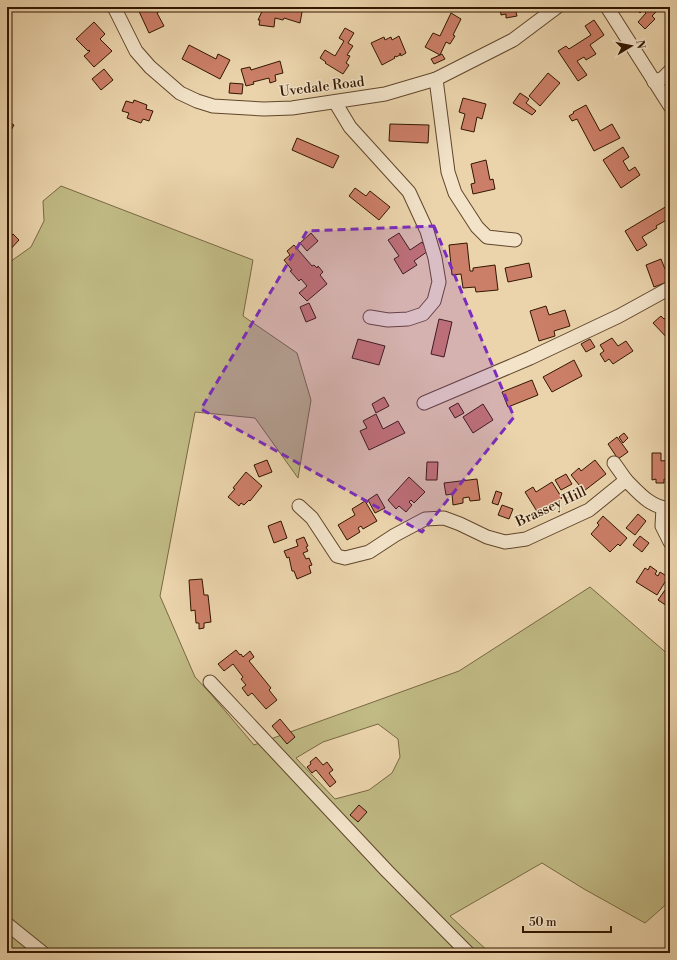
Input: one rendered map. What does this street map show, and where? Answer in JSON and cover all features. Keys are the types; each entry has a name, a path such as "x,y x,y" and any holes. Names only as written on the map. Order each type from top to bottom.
{"street":[{"name":"Uvedale Road","path":"114,7 136,52 150,67 180,93 197,101 213,106 264,109 292,108 385,94 436,79 513,40 557,7"},
{"path":"607,7 670,106"},
{"path":"654,82 663,78 670,71"},
{"path":"436,79 448,172 454,193 477,227 487,237 514,240"},
{"path":"335,102 350,127 409,192 427,231 435,258 439,282 434,301 423,314 408,319 388,320 370,317"},
{"path":"424,403 530,358 619,316 670,288"},
{"path":"614,463 626,480 649,503 667,509 662,526 670,542"},
{"name":"Brassey Hill","path":"299,506 312,518 336,561 369,552 395,535 424,519 444,518 487,537 505,542 526,539 589,510 626,480"},
{"path":"210,682 387,871 468,953"},
{"path":"7,924 44,953"}],"highlighted area":[{"path":"434,226 514,417 422,532 201,409 307,231"}],"shaded area":[{"path":"61,186 253,260 243,316 297,353 311,400 298,478 255,418 195,412 160,596 195,677 254,745 459,671 590,587 670,656 670,901 645,923 584,889 542,863 450,916 490,953 7,953 7,264 31,247 44,221 43,201","holes":["378,724 398,739 400,757 392,773 369,790 335,799 296,758 323,742"]}],"building":[{"path":"137,7 158,7 160,11 157,13 164,26 149,33"},
{"path":"264,7 283,7 291,9 291,7 303,7 300,23 284,18 283,20 275,18 274,27 259,25 260,20 258,20"},
{"path":"500,7 518,7 515,8 517,16 506,18 506,14 501,15"},
{"path":"635,7 661,7 652,16 655,19 645,29 638,22 646,13 643,10 640,13"},
{"path":"451,13 461,19 453,35 455,36 450,44 446,42 440,55 425,47 433,33 440,36"},
{"path":"594,20 604,35 590,45 596,54 586,60 584,57 577,61 587,75 578,81 558,51 566,46 569,49 591,35 585,26"},
{"path":"94,22 105,34 100,39 112,51 94,67 84,56 90,51 88,51 76,39"},
{"path":"345,28 354,33 348,43 353,46 347,55 350,56 346,63 349,65 343,74 325,63 326,62 320,58 325,50 335,56 344,41 339,38"},
{"path":"399,36 406,53 401,56 400,53 400,55 382,65 371,43 384,37 385,40 391,37 392,40"},
{"path":"189,45 216,59 218,54 230,60 220,79 182,59"},
{"path":"442,54 445,59 434,64 431,59"},
{"path":"280,61 283,73 275,75 276,81 270,83 269,78 253,82 254,84 246,86 241,69 250,67 251,70"},
{"path":"104,69 113,80 101,90 92,79"},
{"path":"548,73 560,83 540,106 529,96"},
{"path":"230,83 243,84 242,94 229,93"},
{"path":"520,93 529,99 526,103 536,111 532,115 513,103"},
{"path":"463,98 486,104 482,119 477,117 474,132 461,129 465,114 459,112"},
{"path":"134,100 147,105 146,109 153,111 149,121 143,119 141,123 127,118 129,113 122,111 126,101 133,103"},
{"path":"586,105 600,131 612,124 620,138 594,151 577,119 572,121 569,116"},
{"path":"7,121 14,125 10,132 7,130"},
{"path":"390,124 429,125 428,143 389,141"},
{"path":"297,138 339,156 333,168 292,150"},
{"path":"623,147 629,157 623,161 629,171 635,167 640,175 621,188 603,160"},
{"path":"486,160 490,180 493,179 495,189 473,194 471,184 475,183 471,164"},
{"path":"355,188 366,196 370,191 390,207 379,220 349,196"},
{"path":"667,206 670,211 670,218 656,226 657,228 642,237 647,245 637,251 625,231"},
{"path":"311,233 318,241 307,251 300,243"},
{"path":"399,233 410,250 422,242 428,251 414,261 417,265 403,274 394,259 399,256 388,240"},
{"path":"13,234 19,240 7,253 7,240"},
{"path":"467,243 470,271 473,271 473,268 495,265 498,290 476,292 475,287 463,288 461,274 452,275 449,245"},
{"path":"294,245 312,266 314,265 317,268 318,266 323,272 320,275 327,284 307,301 299,293 307,286 301,279 299,281 290,271 292,270 284,260 290,255 287,251"},
{"path":"661,259 665,269 670,268 670,281 654,287 646,265"},
{"path":"529,263 532,277 508,282 505,268"},
{"path":"309,303 316,318 306,322 300,307"},
{"path":"546,306 549,315 565,310 570,326 554,331 555,336 539,341 530,311"},
{"path":"670,315 670,341 653,323 661,316 664,319"},
{"path":"439,319 452,322 444,357 431,354"},
{"path":"612,338 618,346 626,341 633,351 613,364 609,359 605,362 600,354 604,351 600,345"},
{"path":"358,339 385,346 379,365 352,358"},
{"path":"590,339 595,347 586,352 581,344"},
{"path":"574,360 582,376 552,392 543,377"},
{"path":"532,380 538,395 508,407 502,392"},
{"path":"384,397 389,406 376,413 372,404"},
{"path":"458,403 464,413 455,418 449,408"},
{"path":"483,404 493,420 473,433 463,417"},
{"path":"376,414 383,429 398,421 405,433 369,450 360,431 367,428 363,421"},
{"path":"624,433 628,438 623,443 619,437"},
{"path":"617,437 628,452 618,459 608,444"},
{"path":"652,453 661,453 661,461 670,460 670,483 669,479 664,479 664,483 656,483 656,479 652,480"},
{"path":"267,460 272,472 259,477 254,465"},
{"path":"595,460 606,474 584,491 571,475 579,468 581,471"},
{"path":"427,462 438,462 437,480 426,480"},
{"path":"246,472 262,486 250,501 249,500 244,505 241,503 239,506 228,497 235,489 233,488"},
{"path":"566,474 572,484 561,490 555,480"},
{"path":"409,477 425,492 414,503 411,500 409,502 412,505 406,512 399,506 396,509 388,500"},
{"path":"477,479 480,500 470,501 469,497 463,498 463,503 453,505 452,494 446,495 444,483"},
{"path":"552,482 562,498 538,513 525,492 533,487 536,492"},
{"path":"496,491 502,493 498,505 492,503"},
{"path":"377,494 385,508 375,513 368,500"},
{"path":"365,501 377,521 363,529 361,526 358,528 360,532 347,540 338,525 355,515 352,509"},
{"path":"502,505 513,509 509,519 498,515"},
{"path":"638,514 646,521 635,535 626,528"},
{"path":"603,516 627,538 620,546 618,544 610,552 591,534 599,525 597,523"},
{"path":"281,521 287,538 274,543 268,526"},
{"path":"640,536 649,543 642,552 633,545"},
{"path":"304,537 308,546 306,547 308,551 303,553 306,559 309,558 312,565 309,566 311,573 297,579 294,571 292,571 289,557 287,558 284,551 298,546 296,540"},
{"path":"650,566 657,571 655,574 658,576 660,572 668,577 657,595 636,582 645,568 648,570"},
{"path":"202,579 204,595 208,595 211,622 204,623 204,628 199,629 199,623 196,623 195,610 191,611 189,580"},
{"path":"665,590 670,594 670,602 667,606 658,600"},
{"path":"236,650 243,657 250,651 254,657 249,661 271,688 269,690 277,700 266,709 252,693 248,696 242,688 246,685 241,679 243,677 233,664 224,671 218,664"},
{"path":"280,719 295,737 287,744 272,726"},
{"path":"316,757 323,765 327,762 333,770 329,773 336,782 330,787 316,770 312,773 307,767"},
{"path":"359,805 367,812 358,822 350,815"}]}
